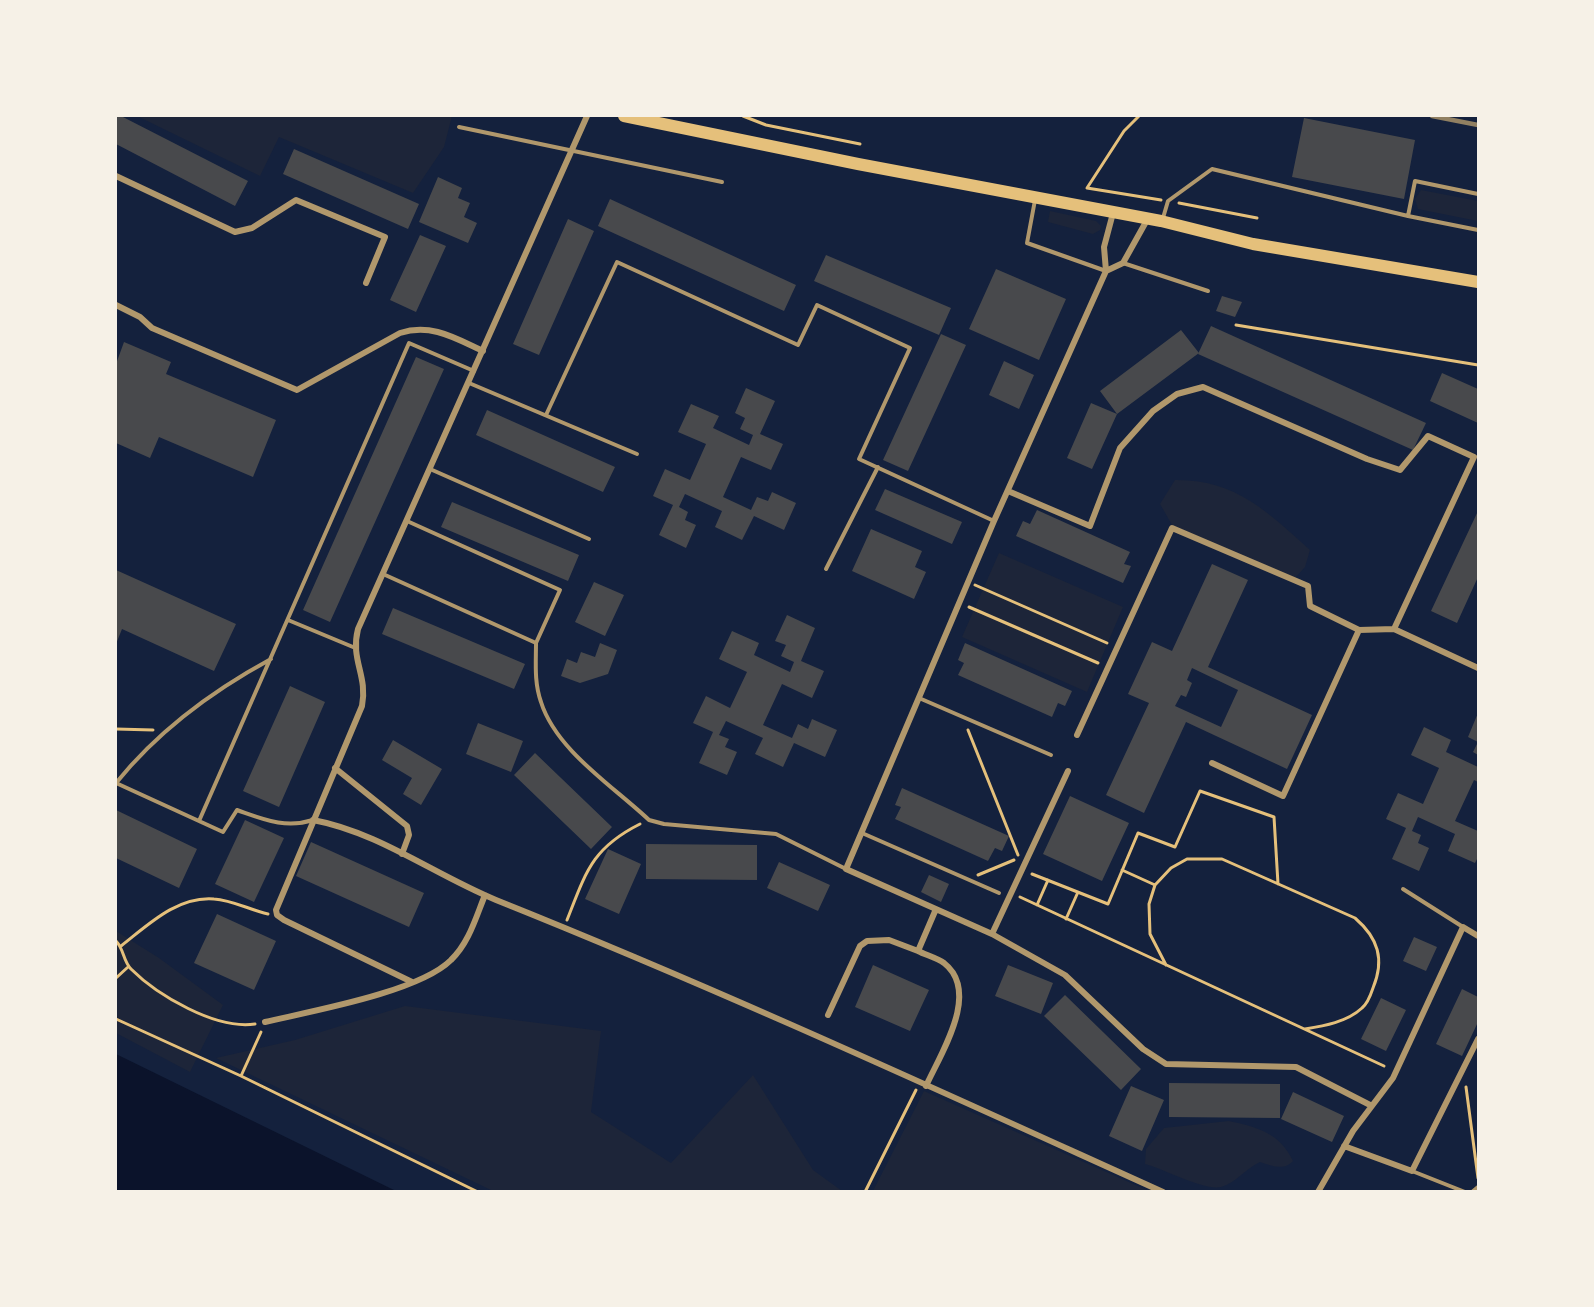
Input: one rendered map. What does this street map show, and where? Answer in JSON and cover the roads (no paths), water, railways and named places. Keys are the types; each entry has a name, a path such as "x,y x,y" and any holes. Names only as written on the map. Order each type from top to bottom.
{"main road":[{"path":"624,116 1036,199 1161,221 1253,244 1479,282"}],"street":[{"path":"412,982 277,915 277,903 362,706 364,694 353,647 358,629 588,116"},
{"path":"116,176 235,232 252,228 296,200 385,237 366,283"},
{"path":"1113,213 1104,247 1106,271 994,521 846,869 992,934 1065,975 1143,1050 1166,1064 1296,1067 1372,1106"},
{"path":"1106,271 1123,263 1147,220"},
{"path":"116,305 140,317 152,328 297,390 400,333 416,327 438,332 483,351"},
{"path":"1008,491 1090,526 1120,448 1153,411 1178,394 1203,387 1367,459 1400,470 1428,436 1474,457 1394,629"},
{"path":"1077,735 1172,528 1308,586 1310,606 1359,630 1394,629 1479,668"},
{"path":"1212,763 1283,796 1359,630"},
{"path":"335,768 407,826 409,835 402,854"},
{"path":"992,934 1068,771"},
{"path":"313,819 332,823 485,895 564,927 1163,1191"},
{"path":"265,1022 343,1004 412,982 441,969 453,959 471,929 485,895"},
{"path":"918,951 936,909"},
{"path":"1318,1191 1344,1146 1393,1078 1463,927 1479,936"},
{"path":"828,1015 860,946 867,940 889,940 943,963 958,981 961,1003 926,1086"},
{"path":"1344,1146 1412,1171 1479,1038"}],"lane":[{"path":"459,127 722,182"},
{"path":"1161,221 1168,201 1212,169 1408,216 1479,230"},
{"path":"1408,216 1415,181 1479,194"},
{"path":"1036,199 1028,243 1106,271"},
{"path":"546,415 617,262 798,345 817,305 910,348 859,459 994,521"},
{"path":"1123,263 1208,291"},
{"path":"199,821 409,343 474,371"},
{"path":"469,383 637,454"},
{"path":"826,569 878,467"},
{"path":"430,469 589,539"},
{"path":"406,521 560,590 536,643 535,677 541,702 552,728 566,745 649,820 776,834 846,869"},
{"path":"383,574 536,643"},
{"path":"288,621 353,647"},
{"path":"271,659 225,683 142,750 116,783 223,832 237,810 276,824 296,824 313,819"},
{"path":"919,698 1051,755"},
{"path":"861,832 999,893"},
{"path":"1403,890 1463,927"},
{"path":"1412,1171 1465,1191"},
{"path":"1472,1191 1479,1187"}],"railway":[{"path":"1432,116 1478,125"}]}
